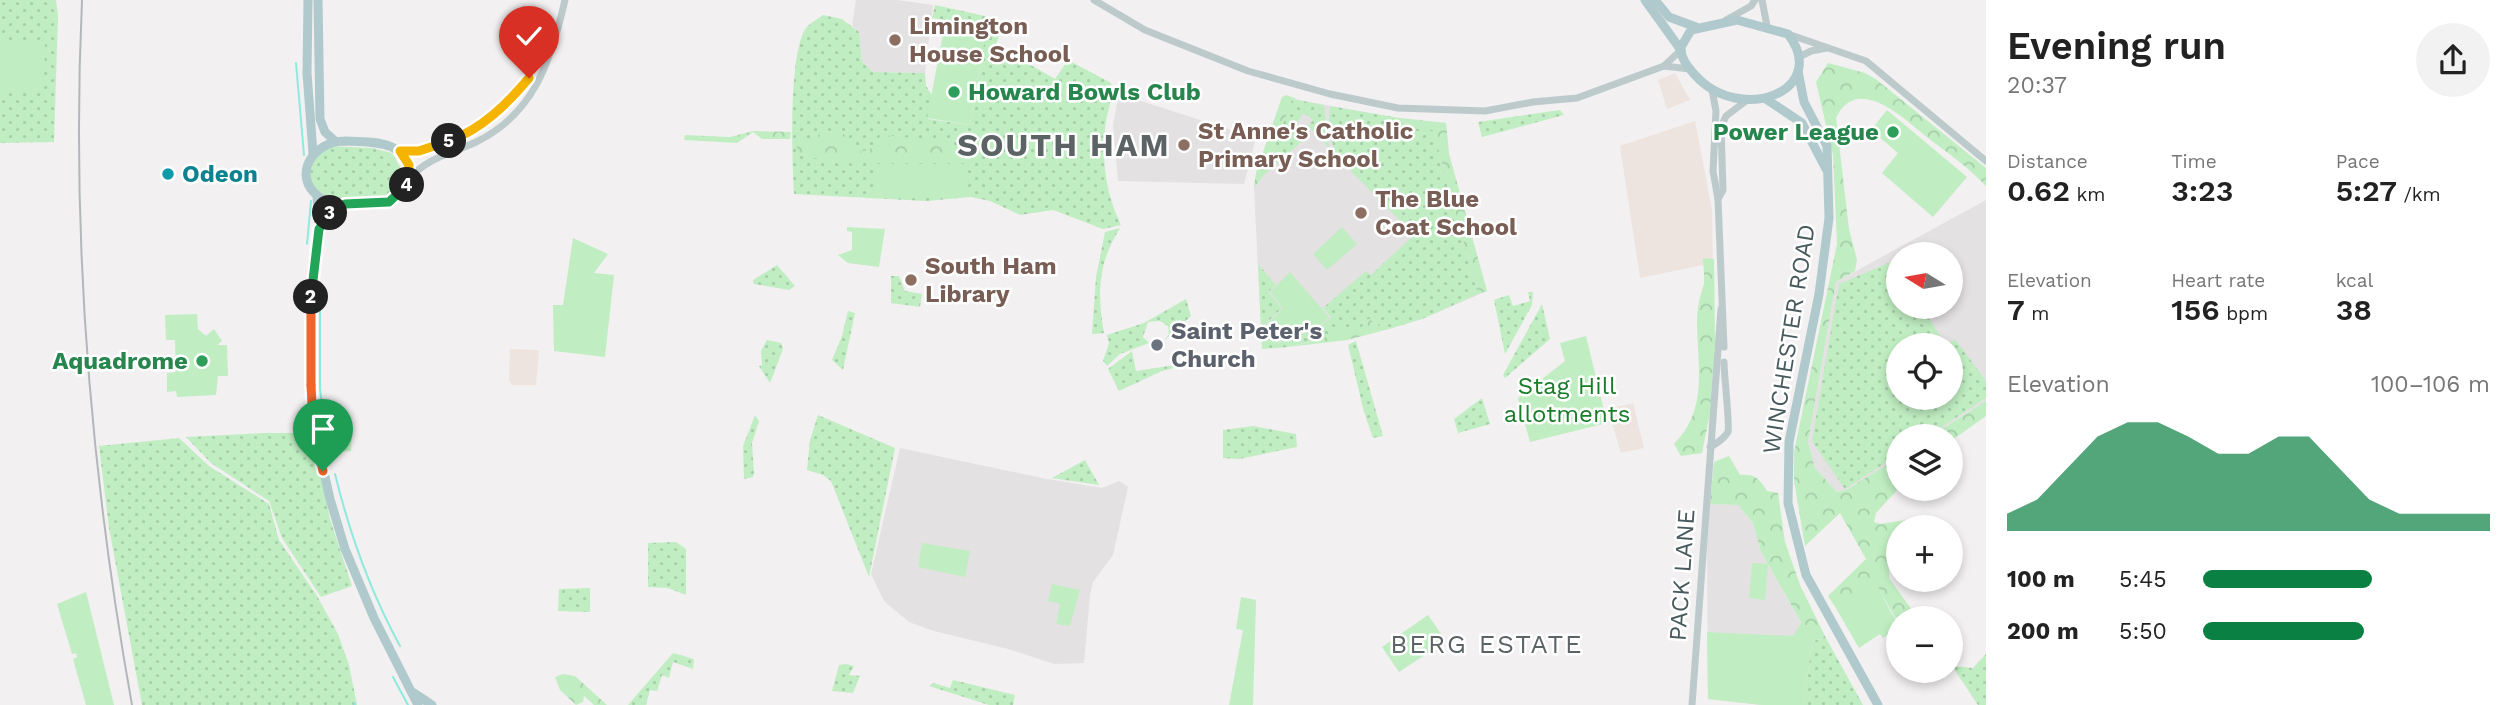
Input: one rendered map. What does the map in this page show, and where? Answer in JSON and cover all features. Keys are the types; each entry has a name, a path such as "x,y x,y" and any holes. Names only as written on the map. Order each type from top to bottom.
{"main road":[{"path":"307,0 307,73 313,153 309,162 309,178 317,196 319,229 310,330 314,427 345,549 374,618 418,705"},
{"path":"318,0 320,118 325,132 335,141"},
{"path":"1645,0 1681,50 1690,69 1713,90 1746,101 1766,99 1783,90 1798,71 1799,57 1788,34 1745,20 1726,20 1696,27 1685,37 1681,50"},
{"path":"1655,0 1669,17 1696,27"},
{"name":"WINCHESTER ROAD","path":"1798,71 1804,102 1827,146 1828,234 1788,442 1788,503 1806,575 1878,705"},
{"name":"WINCHESTER ROAD","path":"1766,99 1802,123 1826,169"},
{"path":"313,153 326,143 335,141 387,144 400,151 409,165 409,179 400,195 389,202 345,204 325,201 317,196"},
{"path":"319,229 329,214 345,204"},
{"path":"414,693 432,705"}],"street":[{"path":"409,179 429,161 473,144 507,123 529,99 542,78 565,0"},
{"path":"1094,0 1145,30 1248,71 1330,94 1398,108 1485,111 1577,97 1664,66 1681,50"},
{"path":"1726,20 1751,6 1755,0"},
{"path":"1762,0 1767,26"},
{"path":"400,151 435,147 465,135 490,118 529,78 558,30"},
{"path":"1788,34 1847,53 1874,66 1986,161"},
{"path":"1799,57 1811,51 1828,48"},
{"path":"1664,66 1690,69"},
{"name":"WINCHESTER ROAD","path":"1713,90 1716,111 1713,177 1718,199 1724,394 1729,427 1724,438"},
{"path":"1718,199 1723,190 1719,135 1723,121 1746,101"},
{"path":"1721,166 1713,177 1723,190"},
{"name":"WINCHESTER ROAD","path":"1712,430 1721,309"},
{"path":"1710,447 1724,438 1712,430"},
{"name":"PACK LANE","path":"1692,705 1712,430"}],"shaded area":[{"name":"Limington House School","path":"856,0 897,0 933,5 925,73 873,72 862,62 859,32 852,26"},
{"path":"1675,73 1690,100 1667,109 1658,80"},
{"name":"St Anne's Catholic Primary School","path":"1119,94 1256,138 1244,184 1118,181 1113,125"},
{"name":"The Blue Coat School","path":"1282,97 1391,117 1446,123 1449,154 1487,291 1422,319 1363,335 1262,349 1254,188 1256,173"},
{"path":"1695,121 1712,210 1713,263 1640,278 1620,146"},
{"path":"1986,200 1986,401 1950,424 1886,424 1886,465 1846,490 1837,492 1815,468 1808,442 1836,282 1886,255 1886,319 1963,319 1964,242 1909,242"},
{"path":"510,349 539,350 536,385 512,385 509,380"},
{"path":"1633,403 1644,448 1621,453 1612,423 1607,423 1604,410"},
{"path":"900,448 1047,479 1102,488 1119,481 1128,487 1113,555 1093,582 1084,663 1054,664 1008,649 934,631 909,622 884,601 871,574"},
{"path":"1710,504 1738,505 1753,523 1761,552 1812,641 1804,705 1762,705 1708,699 1707,549"}],"green space":[{"path":"0,0 56,0 58,16 54,142 0,143"},
{"path":"935,5 985,16 985,27 932,18"},
{"path":"823,15 842,19 859,32 862,62 873,72 925,73 926,86 932,95 928,119 970,125 987,24 992,20 1003,24 996,45 1055,79 1068,60 1111,83 1104,161 1111,200 1121,225 1103,229 1053,210 1020,215 990,201 971,197 926,201 794,194 792,108 796,60 806,28"},
{"name":"Howard Bowls Club","path":"945,24 986,30 970,125 927,118"},
{"path":"0,40 45,43 44,91 0,89"},
{"path":"1828,63 1865,73 1986,168 1986,186 1907,121 1881,104 1856,99 1845,105 1836,118 1849,229 1857,260 1855,271 1836,282 1808,442 1815,468 1837,492 1846,490 1886,465 1887,501 1876,513 1874,522 1886,523 1886,592 1899,592 1909,606 1889,606 1873,579 1838,611 1828,596 1866,559 1840,513 1805,546 1794,481 1794,452 1837,244 1833,155 1816,82"},
{"path":"1286,95 1297,99 1292,100 1264,175 1254,188 1256,173 1282,97"},
{"path":"1292,99 1324,105 1329,148 1308,126 1313,120 1304,113 1296,123 1308,136 1264,175"},
{"path":"1330,106 1399,118 1408,125 1433,129 1478,294 1422,319 1389,329 1368,319 1361,328 1288,347 1262,349 1258,264 1276,285 1268,292 1282,308 1263,326 1279,344 1299,326 1310,337 1331,317 1323,308 1366,271 1371,275 1414,235 1337,157 1328,130"},
{"path":"1560,110 1564,115 1482,137 1478,122"},
{"path":"1887,110 1967,177 1933,217 1882,173 1898,153 1871,130"},
{"path":"1399,118 1446,123 1449,154 1487,291 1478,294 1433,130 1417,129"},
{"path":"753,131 791,132 790,139 762,139 753,132 737,143 684,140 685,135 730,137"},
{"path":"822,133 844,134 857,152 869,150 881,135 947,141 960,153 971,150 971,161 842,162 796,153 798,137 810,139"},
{"path":"329,146 372,148 392,153 403,172 399,188 392,196 362,203 328,196 315,188 309,177 313,163"},
{"path":"875,164 966,164 965,195 874,195"},
{"path":"847,227 885,229 879,267 848,263 838,255 852,250 852,232 847,231"},
{"path":"1342,227 1357,244 1327,270 1313,254"},
{"path":"1120,228 1107,254 1101,279 1100,305 1104,333 1092,334 1096,277 1105,232"},
{"path":"573,238 608,254 594,273 614,275 605,357 554,351 553,305 563,305"},
{"path":"1703,258 1714,259 1715,343 1710,413 1702,453 1681,456 1674,444 1692,416 1699,386 1697,316 1704,282"},
{"path":"1886,264 1886,319 1929,319 1938,333 1886,333 1886,410 1963,410 1963,350 1986,381 1986,398 1946,424 1886,424 1886,462 1845,489 1812,441 1839,284"},
{"path":"777,265 795,286 789,290 754,284 753,280"},
{"path":"1290,272 1329,317 1310,336 1299,324 1279,343 1264,327 1283,308 1270,292"},
{"path":"891,276 899,276 905,291 922,294 920,307 891,303"},
{"path":"1528,292 1533,292 1532,305 1505,354 1494,300 1509,295 1513,306 1530,301"},
{"path":"1186,299 1191,316 1165,340 1169,334 1168,326 1160,321 1148,322 1143,337 1149,343 1120,354 1107,366 1103,361 1109,343 1107,335 1144,323"},
{"path":"1542,304 1550,339 1505,378 1503,375"},
{"path":"848,311 855,313 843,370 832,360"},
{"name":"Aquadrome","path":"197,314 198,329 206,336 214,329 222,341 217,345 227,345 228,376 218,376 216,395 177,397 176,391 167,392 167,373 176,372 175,340 166,340 165,315"},
{"path":"1368,319 1389,329 1347,340 1288,347 1322,339 1338,330 1361,328"},
{"name":"Stag Hill allotments","path":"1586,336 1607,423 1530,442 1518,398 1565,361 1560,343"},
{"path":"767,340 781,343 783,349 770,383 759,366 762,365 761,351"},
{"path":"1356,341 1383,436 1373,438 1364,412 1348,345"},
{"path":"1132,351 1136,371 1195,362 1197,355 1198,362 1162,371 1119,391 1108,369"},
{"path":"1482,398 1490,424 1458,433 1454,419"},
{"path":"1986,401 1986,416 1963,432 1963,424 1950,424"},
{"path":"755,415 759,421 752,443 754,473 753,477 744,479 743,446"},
{"path":"818,415 895,448 869,577 831,481 823,475 807,470 810,440"},
{"path":"352,425 351,451 327,452 324,430"},
{"path":"1253,426 1296,434 1297,447 1239,459 1223,458 1223,430"},
{"path":"312,433 330,519 352,586 321,597 282,538 269,501 211,463 186,437"},
{"path":"179,438 209,466 269,504 279,540 317,596 338,634 349,665 357,705 142,705 109,528 99,446"},
{"path":"1729,456 1740,475 1753,476 1767,491 1778,493 1785,542 1800,585 1826,638 1812,641 1761,552 1753,523 1738,505 1710,504 1714,462"},
{"path":"1085,460 1099,485 1052,478"},
{"path":"676,542 686,549 686,595 668,588 648,587 648,543"},
{"path":"922,543 970,551 965,577 918,567"},
{"path":"1752,563 1768,564 1765,600 1749,598"},
{"path":"1873,578 1888,606 1886,636 1883,638 1880,634 1859,648 1837,610"},
{"path":"1052,584 1080,590 1070,626 1056,624 1060,604 1048,601"},
{"path":"590,588 590,612 558,611 559,589"},
{"path":"86,592 114,705 86,705 73,659 77,657 76,653 72,654 57,604"},
{"path":"1241,597 1256,600 1253,705 1229,705 1243,630 1236,629"},
{"path":"1428,615 1446,641 1399,672 1382,647"},
{"path":"1802,622 1812,641 1804,705 1762,705 1708,699 1707,632 1793,636"},
{"path":"1826,638 1863,705 1804,705 1812,641"},
{"path":"673,653 694,659 693,669 673,662 669,678 662,675 657,691 650,690 646,705 628,705"},
{"path":"1986,654 1986,705 1978,705 1963,682 1963,667 1973,668"},
{"path":"839,665 854,666 849,675 860,676 853,693 832,691"},
{"path":"563,674 575,676 607,705 594,705 584,696 583,702 576,705 560,690 555,677"},
{"path":"953,680 1015,695 1013,705 989,705 929,686 933,683 950,688"}],"waterway":[{"path":"296,63 304,155"},
{"path":"307,244 311,201"},
{"path":"320,298 320,389 324,421"},
{"path":"335,474 362,562 400,646"},
{"path":"393,677 408,705"}],"railway":[{"path":"82,0 79,177 87,354 105,529 132,705"}],"place":[{"name":"Limington House School","path":"895,40"},
{"name":"Howard Bowls Club","path":"954,92"},
{"name":"Power League","path":"1893,132"},
{"name":"St Anne's Catholic Primary School","path":"1184,145"},
{"name":"Odeon","path":"168,174"},
{"name":"The Blue Coat School","path":"1361,213"},
{"name":"South Ham Library","path":"911,280"},
{"name":"Saint Peter's Church","path":"1157,345"},
{"name":"Aquadrome","path":"202,361"}],"district":[{"name":"SOUTH HAM","path":"1064,145"},
{"name":"BERG ESTATE","path":"1487,644"}],"route":[{"path":"323,471 311,402 310,330 319,229 329,214 345,204 382,205 395,199 406,187 410,173 409,165 400,151 419,151 465,135 490,118 529,78"}]}
